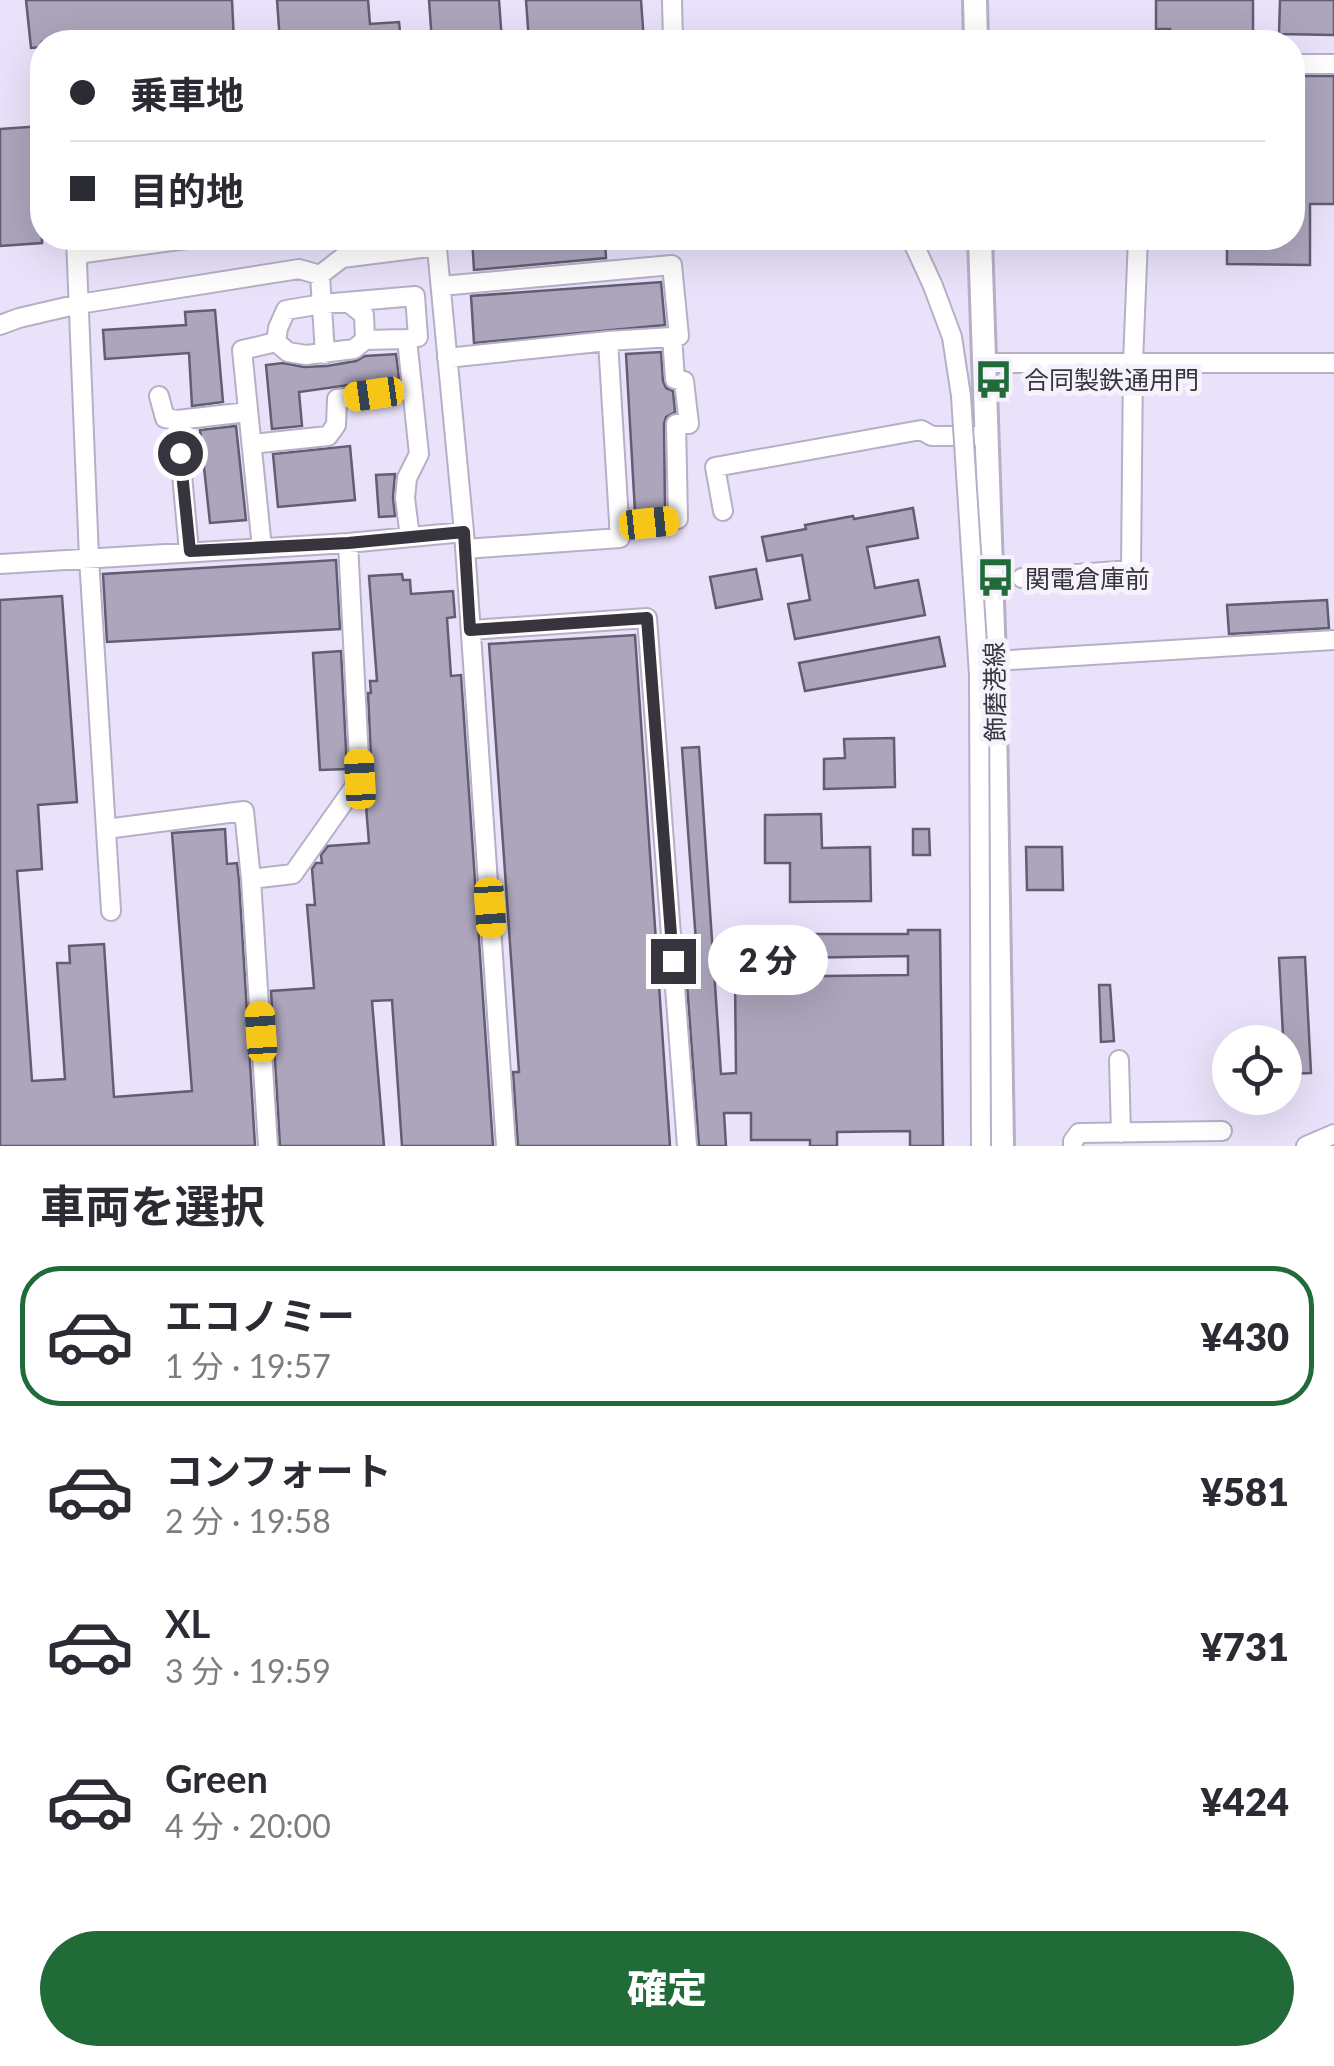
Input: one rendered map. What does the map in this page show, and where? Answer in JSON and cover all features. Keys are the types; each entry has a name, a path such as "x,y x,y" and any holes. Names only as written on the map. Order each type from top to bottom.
{"main road":[{"path":"975,0 976,30"},
{"name":"飾磨港線","path":"980,250 994,661 1002,1146"}],"street":[{"path":"672,0 673,30"},
{"path":"1305,64 1334,64"},
{"path":"76,250 89,558 111,911"},
{"path":"0,325 79,304 298,269 320,274 342,258 389,250"},
{"path":"437,250 464,541 506,1146"},
{"path":"916,250 952,337 961,396 979,676 982,1146"},
{"path":"1022,578 1131,570 1138,250"},
{"path":"441,286 672,265 679,336 448,358"},
{"path":"320,274 325,354"},
{"path":"415,296 418,338 364,340 354,349 306,355 288,352 276,342 286,310 415,296"},
{"path":"349,303 364,315 364,340"},
{"path":"620,526 678,520 676,424 689,424 684,381 675,378 672,337"},
{"path":"408,339 418,454 406,478 410,537"},
{"path":"0,564 410,537 464,541 620,538 608,341"},
{"path":"262,548 242,350 276,342"},
{"path":"985,363 1334,363"},
{"path":"252,444 328,436 336,426 338,399 412,389"},
{"path":"159,396 166,418 177,420 248,412"},
{"path":"177,420 190,551"},
{"path":"722,510 715,468 921,430 932,436 986,435"},
{"path":"250,879 292,874 360,779 348,543"},
{"path":"470,630 647,618 687,1146"},
{"path":"994,661 1334,640"},
{"path":"106,829 244,811 268,1146"},
{"path":"1118,1060 1121,1133"},
{"path":"1073,1146 1078,1133 1222,1131"},
{"path":"1306,1146 1334,1134"}],"building":[{"path":"26,0 232,0 233,30 30,30 30,38"},
{"path":"277,0 368,0 370,24 399,22 400,30 279,30"},
{"path":"429,0 499,0 501,30 431,30"},
{"path":"526,0 641,0 643,30 528,30"},
{"path":"1156,0 1253,0 1253,30 1156,29"},
{"path":"1280,0 1334,0 1334,35 1279,30"},
{"path":"1305,76 1334,76 1334,204 1310,204 1310,265 1227,264 1227,250 1305,250"},
{"path":"30,127 30,244 0,246 0,129"},
{"path":"473,250 606,250 606,258 474,270"},
{"path":"661,282 665,325 474,343 471,296"},
{"path":"215,310 223,402 192,406 189,353 105,359 103,330 186,325 185,312"},
{"path":"661,352 663,381 673,391 675,412 666,417 664,424 665,508 635,512 626,354"},
{"path":"396,354 399,378 299,392 302,426 272,429 266,365 327,366 365,356"},
{"path":"236,426 246,520 210,523 200,430"},
{"path":"350,446 355,500 278,507 273,454"},
{"path":"395,474 395,516 379,517 376,475"},
{"path":"913,508 918,538 867,547 875,588 918,580 925,615 795,639 788,604 810,600 802,555 767,561 762,537 806,529 805,525"},
{"path":"336,560 340,629 107,642 103,574"},
{"path":"756,569 762,599 716,608 710,577"},
{"path":"402,574 403,580 410,580 411,594 453,591 455,617 447,618 451,676 461,675 493,1146 402,1146 392,1000 372,1001 384,1146 280,1146 271,991 314,988 307,905 315,905 312,869 316,863 322,863 321,855 328,846 369,843 365,793 372,778 368,693 370,681 377,681 369,576"},
{"path":"62,596 77,802 38,805 42,869 17,871 32,1081 65,1079 57,963 70,963 69,946 104,944 114,1097 192,1091 172,833 225,829 227,864 237,863 239,880 255,1146 0,1146 0,600"},
{"path":"1327,600 1329,628 1229,634 1227,605"},
{"path":"635,635 670,1146 518,1146 513,1072 519,1072 489,644"},
{"path":"939,637 945,666 805,691 799,663"},
{"path":"341,651 347,769 320,770 313,653"},
{"path":"894,738 895,787 824,789 824,759 845,758 844,739"},
{"path":"699,747 721,1074 736,1073 735,977 908,975 908,956 733,959 733,934 908,934 908,930 940,930 943,1146 910,1146 910,1131 837,1132 837,1146 810,1146 810,1140 751,1140 751,1113 724,1113 726,1146 699,1146 684,943 696,942 682,748"},
{"path":"821,814 822,848 870,847 871,901 790,902 790,863 765,863 765,815"},
{"path":"913,829 929,829 930,855 913,855"},
{"path":"1026,847 1062,847 1063,890 1027,890"},
{"path":"1305,957 1311,1073 1302,1073 1302,1025 1282,1025 1279,958"},
{"path":"1099,985 1110,985 1114,1041 1101,1042"}],"place":[{"name":"合同製鉄通用門","path":"994,379"},
{"name":"関電倉庫前","path":"995,578"}],"route":[{"path":"180,453 190,551 464,532 470,630 647,618 673,961"}]}
